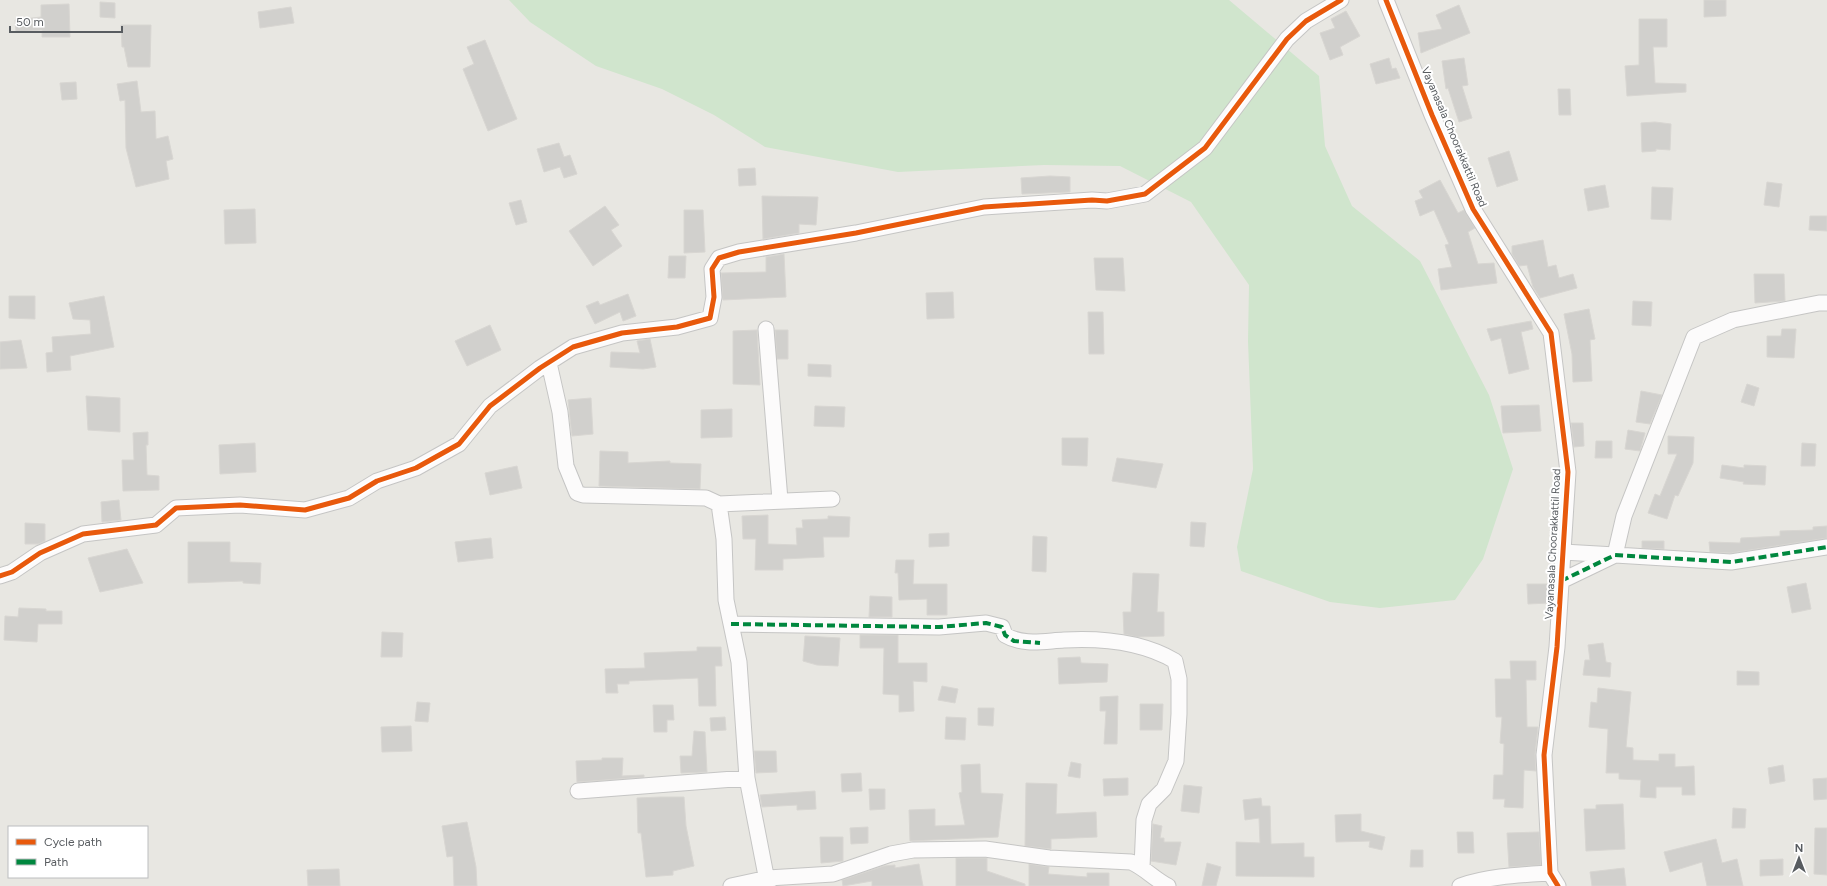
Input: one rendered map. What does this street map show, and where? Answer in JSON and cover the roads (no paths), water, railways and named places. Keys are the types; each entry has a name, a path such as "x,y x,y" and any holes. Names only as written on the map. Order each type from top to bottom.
{"street":[{"path":"0,576 12,572 40,553 83,534 156,525 176,508 240,505 305,510 349,498 378,481 416,468 459,444 490,406 548,363 573,347 622,333 677,327 710,318 714,297 712,269 719,258 740,252 856,233 984,207 1107,200 1146,194 1205,148 1287,39 1306,21 1342,0"},
{"name":"Vayanasala Choorakkattil Road","path":"1386,0 1432,115 1473,209 1550,334 1568,472 1557,647 1544,755 1550,873 1558,886"},
{"path":"1615,555 1624,516 1694,338 1733,320 1819,303 1827,303"},
{"path":"766,329 780,500"},
{"path":"548,363 560,412 566,466 576,493 595,496 706,498 719,504 780,500 832,499"},
{"path":"719,504 724,538 726,600 738,662 747,778 768,882"},
{"path":"1563,552 1731,562 1827,547"},
{"path":"1561,581 1615,555"},
{"path":"731,624 939,627 986,623 1002,627 1005,635 1014,641 1111,641 1145,648 1175,661 1179,679 1179,714 1176,761 1164,789 1149,804 1144,820 1142,867"},
{"path":"578,791 747,778"},
{"path":"731,886 833,874 891,854 913,850 985,849 1018,852 1049,858 1131,862 1142,867 1155,880 1168,886"},
{"path":"1460,886 1476,880 1501,876 1550,873"}]}
